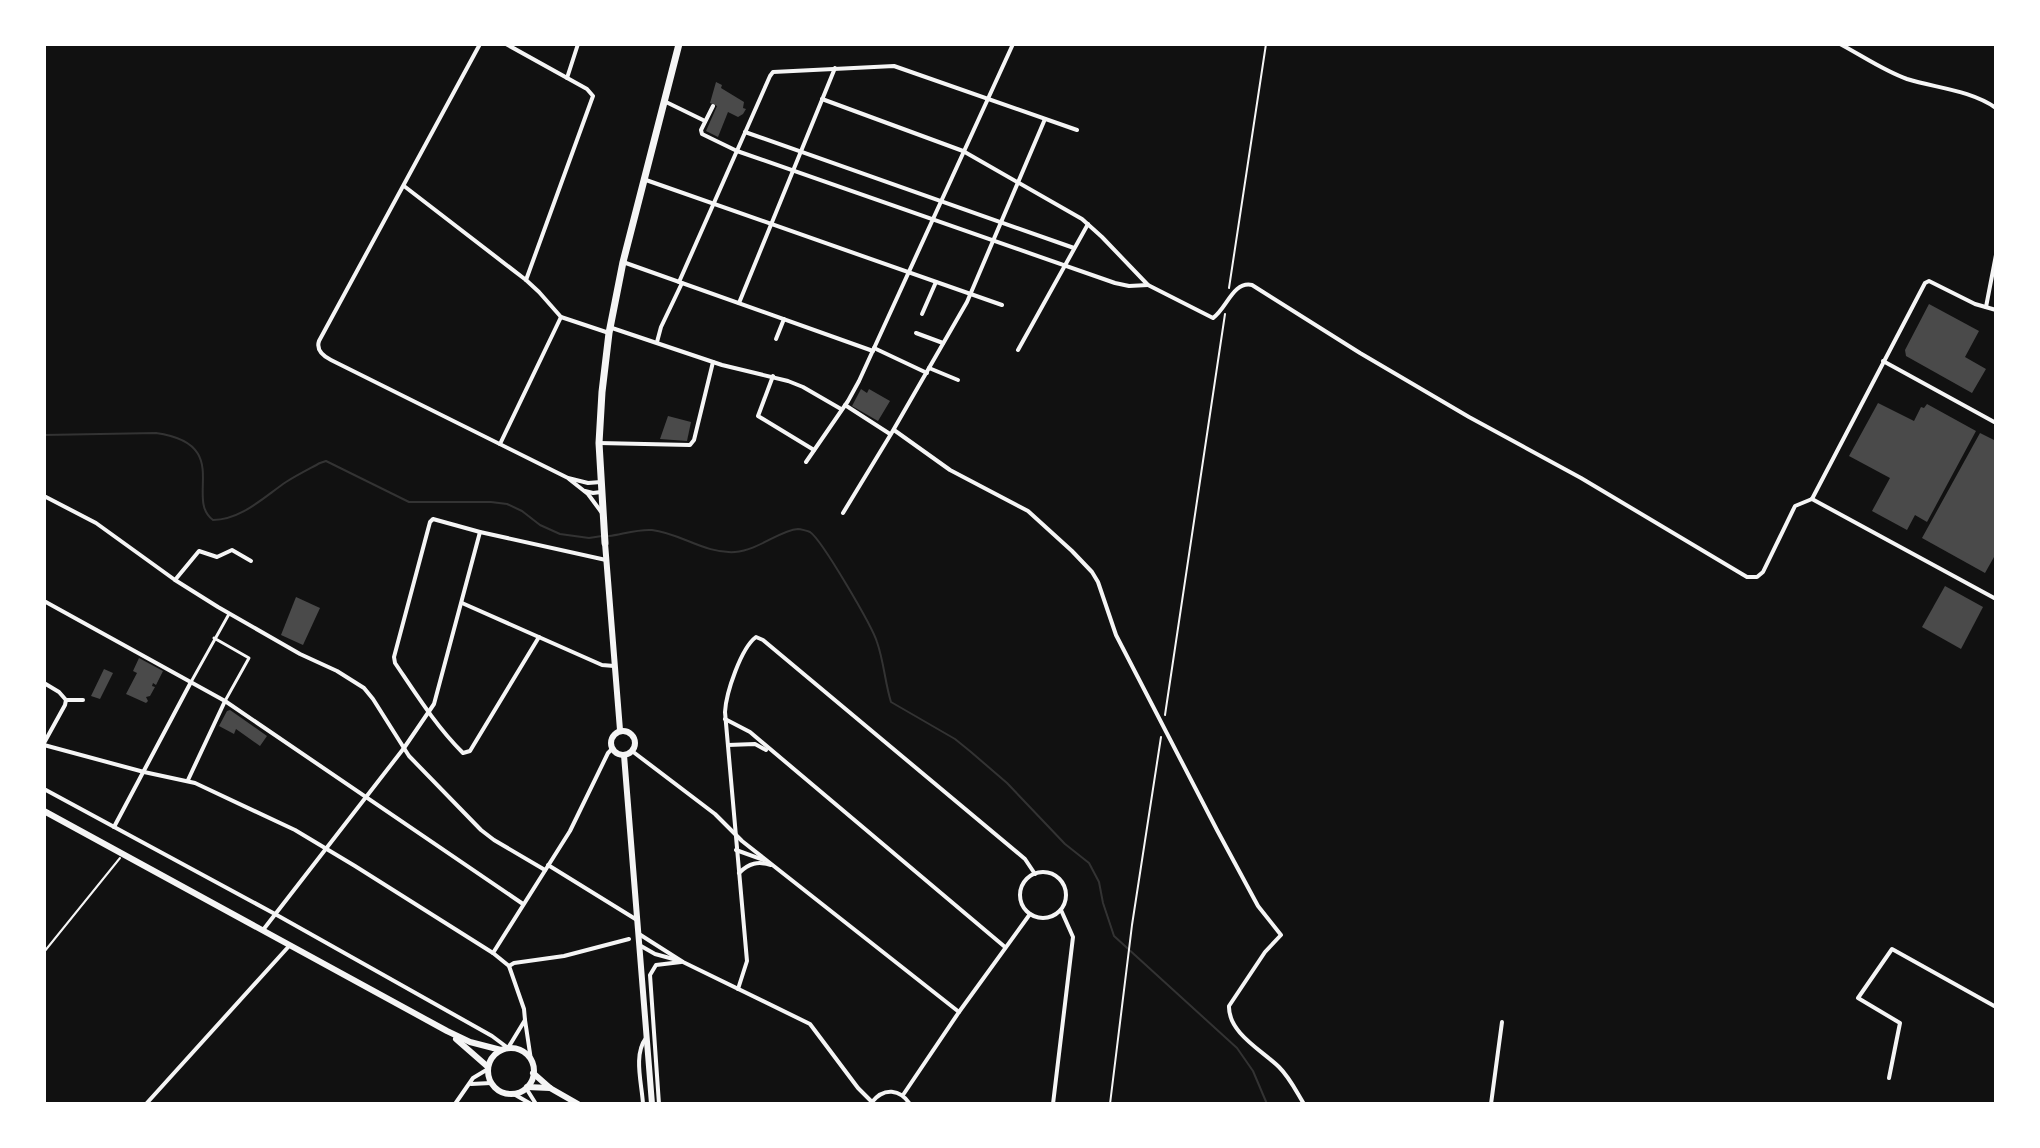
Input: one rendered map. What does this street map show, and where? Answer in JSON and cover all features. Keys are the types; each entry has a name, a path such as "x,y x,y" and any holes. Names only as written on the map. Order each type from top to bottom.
{"highway":[{"path":"605,543 599,443 609,330 623,262 679,44"}],"street":[{"path":"480,44 319,341 318,348 331,360 568,478 594,500 603,518"},
{"path":"506,44 567,78 592,94 593,98 526,280"},
{"path":"567,78 578,44"},
{"path":"1840,44 1901,76 1960,93 1996,108"},
{"path":"806,462 843,407 873,349 1012,46"},
{"path":"657,342 713,204 773,72 894,66 1077,130"},
{"path":"739,303 835,68"},
{"path":"822,99 963,151 1019,182 1088,224 1148,285 1213,318 1240,285 1252,285 1360,353 1581,478 1747,577 1757,577 1763,572 1795,506 1812,499 1926,282 1996,310"},
{"path":"664,101 706,121"},
{"path":"713,106 702,134 737,151 1122,285 1148,285"},
{"path":"843,513 971,294 1045,119"},
{"path":"745,132 1074,248"},
{"path":"644,179 1002,305"},
{"path":"404,186 526,280 561,317 657,342 713,362 773,376 803,387 893,432 950,470 1028,511 1086,564 1098,582 1116,635 1217,830 1258,906 1281,935 1265,952 1229,1006 1230,1018 1252,1046 1279,1066 1304,1104"},
{"path":"1018,350 1088,224"},
{"path":"1986,307 1996,255"},
{"path":"623,262 958,380"},
{"path":"922,314 936,282"},
{"path":"500,444 561,317"},
{"path":"776,339 784,319"},
{"path":"916,333 944,343"},
{"path":"1883,361 1996,423"},
{"path":"599,443 690,445 694,440 713,362"},
{"path":"773,376 758,416 814,450"},
{"path":"568,478 588,483 601,482"},
{"path":"583,490 601,492"},
{"path":"44,496 96,523 175,580 229,614 364,688 414,762 490,838 637,920"},
{"path":"1812,499 1996,599"},
{"path":"539,637 470,751 463,753 429,713 394,657 430,522 433,519 606,560"},
{"path":"263,930 404,748 434,704 480,532"},
{"path":"605,543 620,730"},
{"path":"175,580 199,551 214,557 232,550 251,561"},
{"path":"44,601 225,701 523,904"},
{"path":"462,603 602,665 616,666"},
{"path":"114,827 229,614"},
{"path":"738,989 747,961 725,704 749,642 756,637 1025,859 1035,874"},
{"path":"188,780 249,658 214,640"},
{"path":"44,683 66,700 83,700"},
{"path":"66,700 44,744 144,772 188,780 283,824 493,953 509,966 524,1009 533,1073 526,1087 533,1104"},
{"path":"725,719 750,732 1005,947"},
{"path":"620,730 633,736 635,744 632,751 624,755 612,749 611,739 620,730"},
{"path":"728,745 755,744 775,755"},
{"path":"493,953 579,814 612,749"},
{"path":"632,751 715,814 742,841 959,1012"},
{"path":"624,755 652,1104"},
{"path":"44,789 492,1036 505,1049"},
{"path":"44,811 447,1031 470,1042 521,1051 531,1060"},
{"path":"736,850 777,867"},
{"path":"738,874 758,862 777,867"},
{"path":"1048,873 1060,880 1066,891 1061,910 1056,915 1043,918 1030,914 1022,903 1024,883 1035,874 1048,873"},
{"path":"1053,1104 1073,937 1061,910"},
{"path":"903,1095 1030,914"},
{"path":"638,933 683,962 810,1024 871,1103 883,1093 891,1091 903,1095 910,1104"},
{"path":"509,966 629,939"},
{"path":"146,1104 290,945"},
{"path":"639,945 655,954 683,962"},
{"path":"1889,1078 1900,1023 1858,998 1892,949 1996,1007"},
{"path":"659,1104 650,975 656,965 683,962"},
{"path":"525,1020 505,1049 492,1057 488,1068 491,1083 500,1091 512,1093 533,1104"},
{"path":"1491,1104 1502,1022"},
{"path":"447,1031 488,1068"},
{"path":"643,1104 639,1057 642,1043 647,1037"},
{"path":"455,1104 477,1074 488,1068"},
{"path":"533,1073 550,1088 578,1104"},
{"path":"471,1084 491,1083"},
{"path":"512,1093 526,1087 550,1088"}],"path":[{"path":"1229,287 1266,44"},
{"path":"1110,1104 1132,925 1227,302"},
{"path":"44,952 123,854"}],"building":[{"path":"716,82 744,102 743,108 746,109 738,117 728,112 718,137 706,131 717,106 710,103"},
{"path":"1929,304 1979,331 1965,357 1986,369 1972,393 1906,356 1905,350"},
{"path":"861,389 867,393 869,389 890,401 878,421 852,406"},
{"path":"1878,403 1914,421 1921,407 1927,404 1976,431 1927,522 1915,515 1907,530 1872,511 1890,478 1849,456"},
{"path":"668,416 691,422 687,441 660,439"},
{"path":"1980,433 1996,441 1996,558 1985,573 1922,538"},
{"path":"1945,586 1983,607 1961,649 1922,627"},
{"path":"296,597 320,608 303,645 281,635"},
{"path":"139,658 163,671 156,685 153,683 155,687 146,697 146,703 126,694 137,673 133,671"},
{"path":"104,669 113,673 100,699 91,696"},
{"path":"230,710 267,736 260,746 236,729 234,734 219,726"}],"waterway":[{"path":"44,435 156,433 180,439 194,448 201,460 205,511 213,520 243,512 290,479 326,461 409,502 507,504 560,534 589,538 602,536"},
{"path":"609,536 652,530 713,550 735,552 752,548 791,530 810,532 835,566 873,633 891,702 955,739 971,752 1007,783 1065,844 1089,863 1099,882 1114,936 1237,1048 1253,1071 1267,1104"}]}
